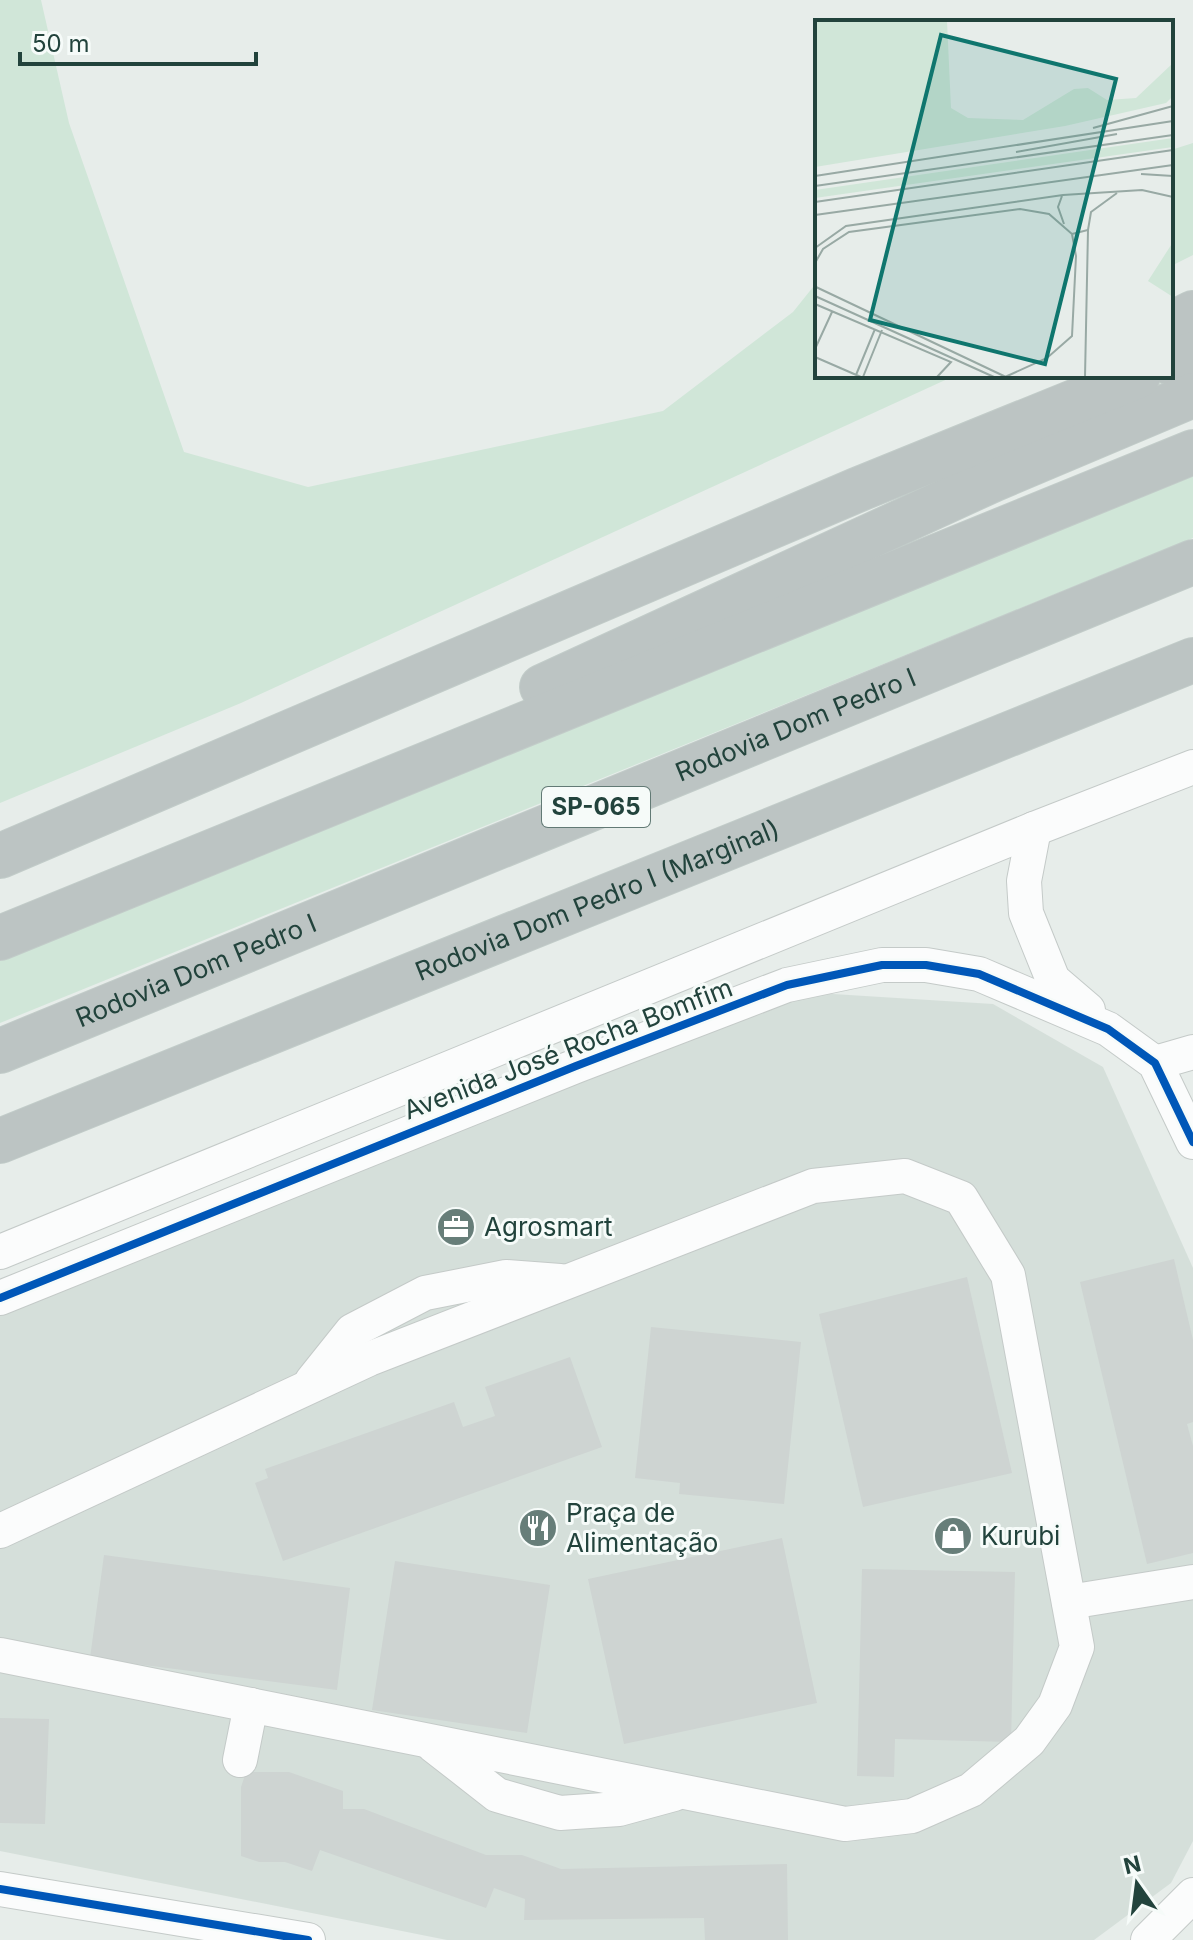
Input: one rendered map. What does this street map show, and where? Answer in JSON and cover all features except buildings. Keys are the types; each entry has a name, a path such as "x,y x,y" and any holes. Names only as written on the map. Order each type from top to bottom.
{"highway":[{"path":"1173,323 1193,313"},
{"path":"1173,362 1193,354"},
{"path":"857,490 1069,378"},
{"path":"0,856 857,490 1133,378"},
{"path":"305,814 464,723 992,480 1193,395"},
{"path":"0,938 1193,452"},
{"name":"Rodovia Dom Pedro I","path":"0,1051 1193,562"},
{"name":"Rodovia Dom Pedro I (Marginal)","path":"0,1141 1193,660"},
{"path":"1094,700 1193,668"}],"street":[{"name":"Avenida José Rocha Bomfim","path":"0,1252 1034,829 1187,773"},
{"path":"1034,829 1024,881 1026,913 1039,950 1053,980 1108,1029"},
{"name":"Avenida José Rocha Bomfim","path":"0,1298 576,1066 787,985 882,965 926,965 979,974 1108,1029 1155,1063"},
{"path":"1193,1052 1155,1063 1193,1142"},
{"path":"0,1531 369,1359 813,1186 905,1176 961,1198 1008,1275 1077,1647 1055,1705 1029,1741 971,1790 912,1816 845,1824 0,1655"},
{"path":"1069,1602 1193,1582"},
{"path":"240,1760 251,1705"},
{"path":"0,1889 308,1940"},
{"path":"1148,1940 1193,1895"}],"shaded area":[{"path":"785,991 993,1004 1103,1067 1193,1268 1193,1841 1171,1883 1094,1940 447,1940 0,1851 0,1311"}],"green space":[{"path":"0,0 41,0 69,123 184,452 308,487 663,411 793,312 815,284 815,378 950,378 241,703 0,803"},
{"path":"1193,143 1193,255 1173,265 1173,149"},
{"path":"1193,476 1193,538 0,1023 0,961"}],"cycle path":[{"path":"0,1298 576,1066 787,985 882,965 926,965 979,974 1108,1029 1155,1063 1193,1142"},
{"path":"0,1889 308,1940"}],"place":[{"name":"Agrosmart","path":"456,1227"},
{"name":"Praça de Alimentação","path":"538,1528"},
{"name":"Kurubi","path":"953,1536"}]}
